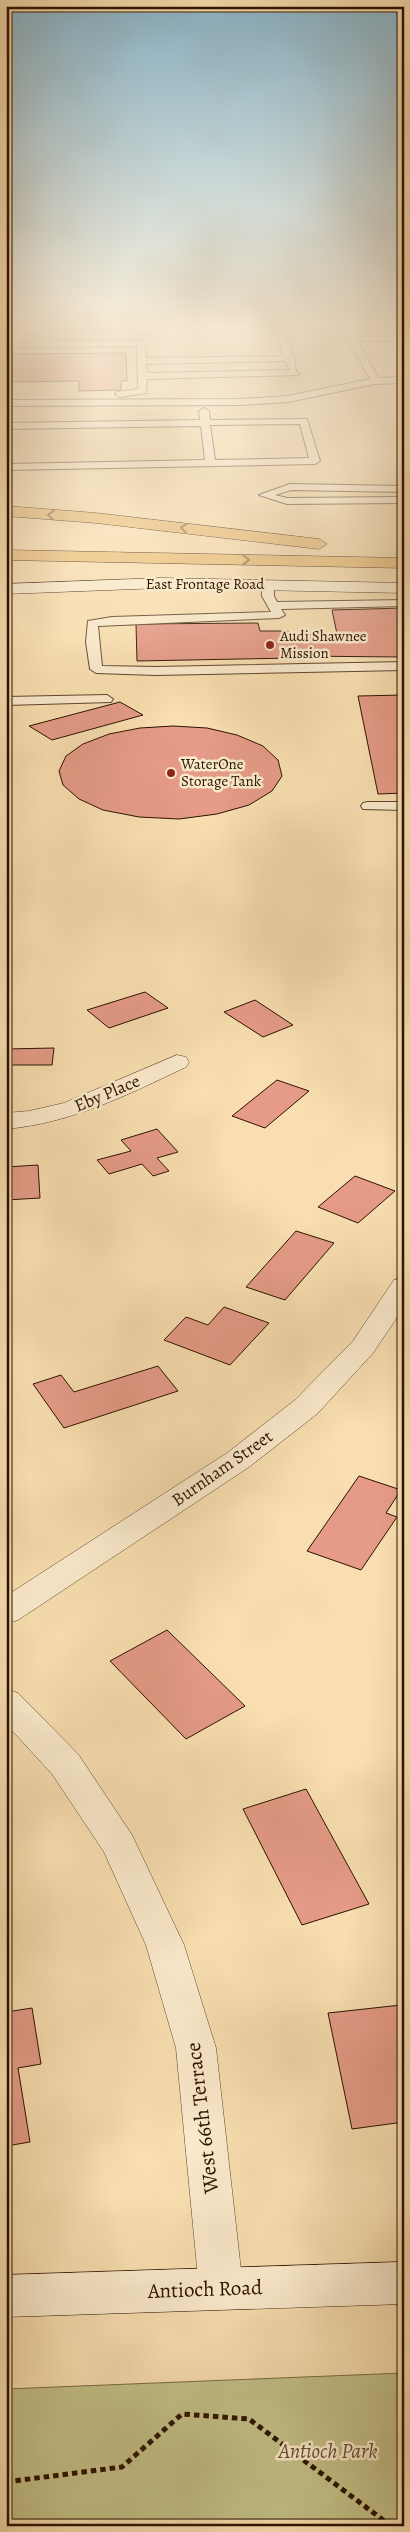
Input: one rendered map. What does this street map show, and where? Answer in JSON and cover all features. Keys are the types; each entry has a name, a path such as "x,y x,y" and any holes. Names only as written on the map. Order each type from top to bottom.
{"highway":[{"path":"6,512 96,518 320,544"},
{"path":"153,541 338,544"},
{"path":"6,556 404,563"},
{"path":"6,570 180,558"}],"street":[{"name":"East Frontage Road","path":"6,589 106,584 268,584 404,588"},
{"name":"Eby Place","path":"6,1121 26,1120 88,1104 177,1062"},
{"name":"Burnham Street","path":"6,1612 238,1460 306,1407 363,1347 404,1286"},
{"name":"West 66th Terrace","path":"6,1702 65,1764 119,1845 165,1945 196,2048 221,2288"},
{"name":"Antioch Road","path":"6,2296 404,2283"}],"lane":[{"path":"207,440 210,462"},
{"path":"6,467 315,460 309,440"},
{"path":"404,490 290,487 264,495 287,501 404,500"},
{"path":"268,584 268,596 278,615 112,620 92,623 92,642 96,669 156,671 404,666"},
{"path":"273,606 404,604"},
{"path":"6,700 107,698"},
{"path":"368,806 404,806"}],"path":[{"path":"6,2482 122,2467 182,2414 249,2419 391,2526"}],"green space":[{"name":"Antioch Park","path":"404,2373 404,2526 6,2526 6,2389"}],"building":[{"name":"Audi Shawnee Mission","path":"404,608 404,657 292,656 293,658 137,661 136,624 258,623 260,631 288,631 289,634 337,634 332,610"},
{"path":"404,695 404,793 378,794 358,696"},
{"path":"120,702 143,715 52,740 29,726"},
{"name":"WaterOne Storage Tank","path":"173,726 207,728 237,735 263,746 278,760 282,776 272,791 249,805 217,814 179,819 139,817 103,810 79,799 63,785 59,771 66,756 83,744 109,734 140,728"},
{"path":"145,992 168,1008 109,1028 87,1010"},
{"path":"255,1000 293,1025 263,1037 224,1012"},
{"path":"54,1048 52,1065 6,1065 6,1049"},
{"path":"277,1080 309,1091 265,1128 232,1116"},
{"path":"157,1129 178,1152 157,1158 169,1171 153,1176 142,1164 109,1174 97,1160 131,1151 121,1140"},
{"path":"38,1165 40,1198 6,1200 6,1167"},
{"path":"355,1176 395,1191 358,1223 318,1207"},
{"path":"296,1231 334,1243 285,1300 246,1287"},
{"path":"224,1307 269,1323 230,1365 164,1340 186,1317 208,1325"},
{"path":"158,1366 178,1391 64,1428 33,1384 61,1375 74,1392"},
{"path":"359,1476 401,1490 386,1513 397,1517 361,1570 307,1551"},
{"path":"167,1630 245,1706 186,1739 110,1661"},
{"path":"306,1789 369,1904 302,1925 243,1809"},
{"path":"401,2005 404,2014 404,2122 352,2129 328,2013"},
{"path":"32,2008 41,2064 18,2068 30,2142 6,2146 6,2012"}],"place":[{"name":"Audi Shawnee Mission","path":"270,645"},
{"name":"WaterOne Storage Tank","path":"171,773"}]}
